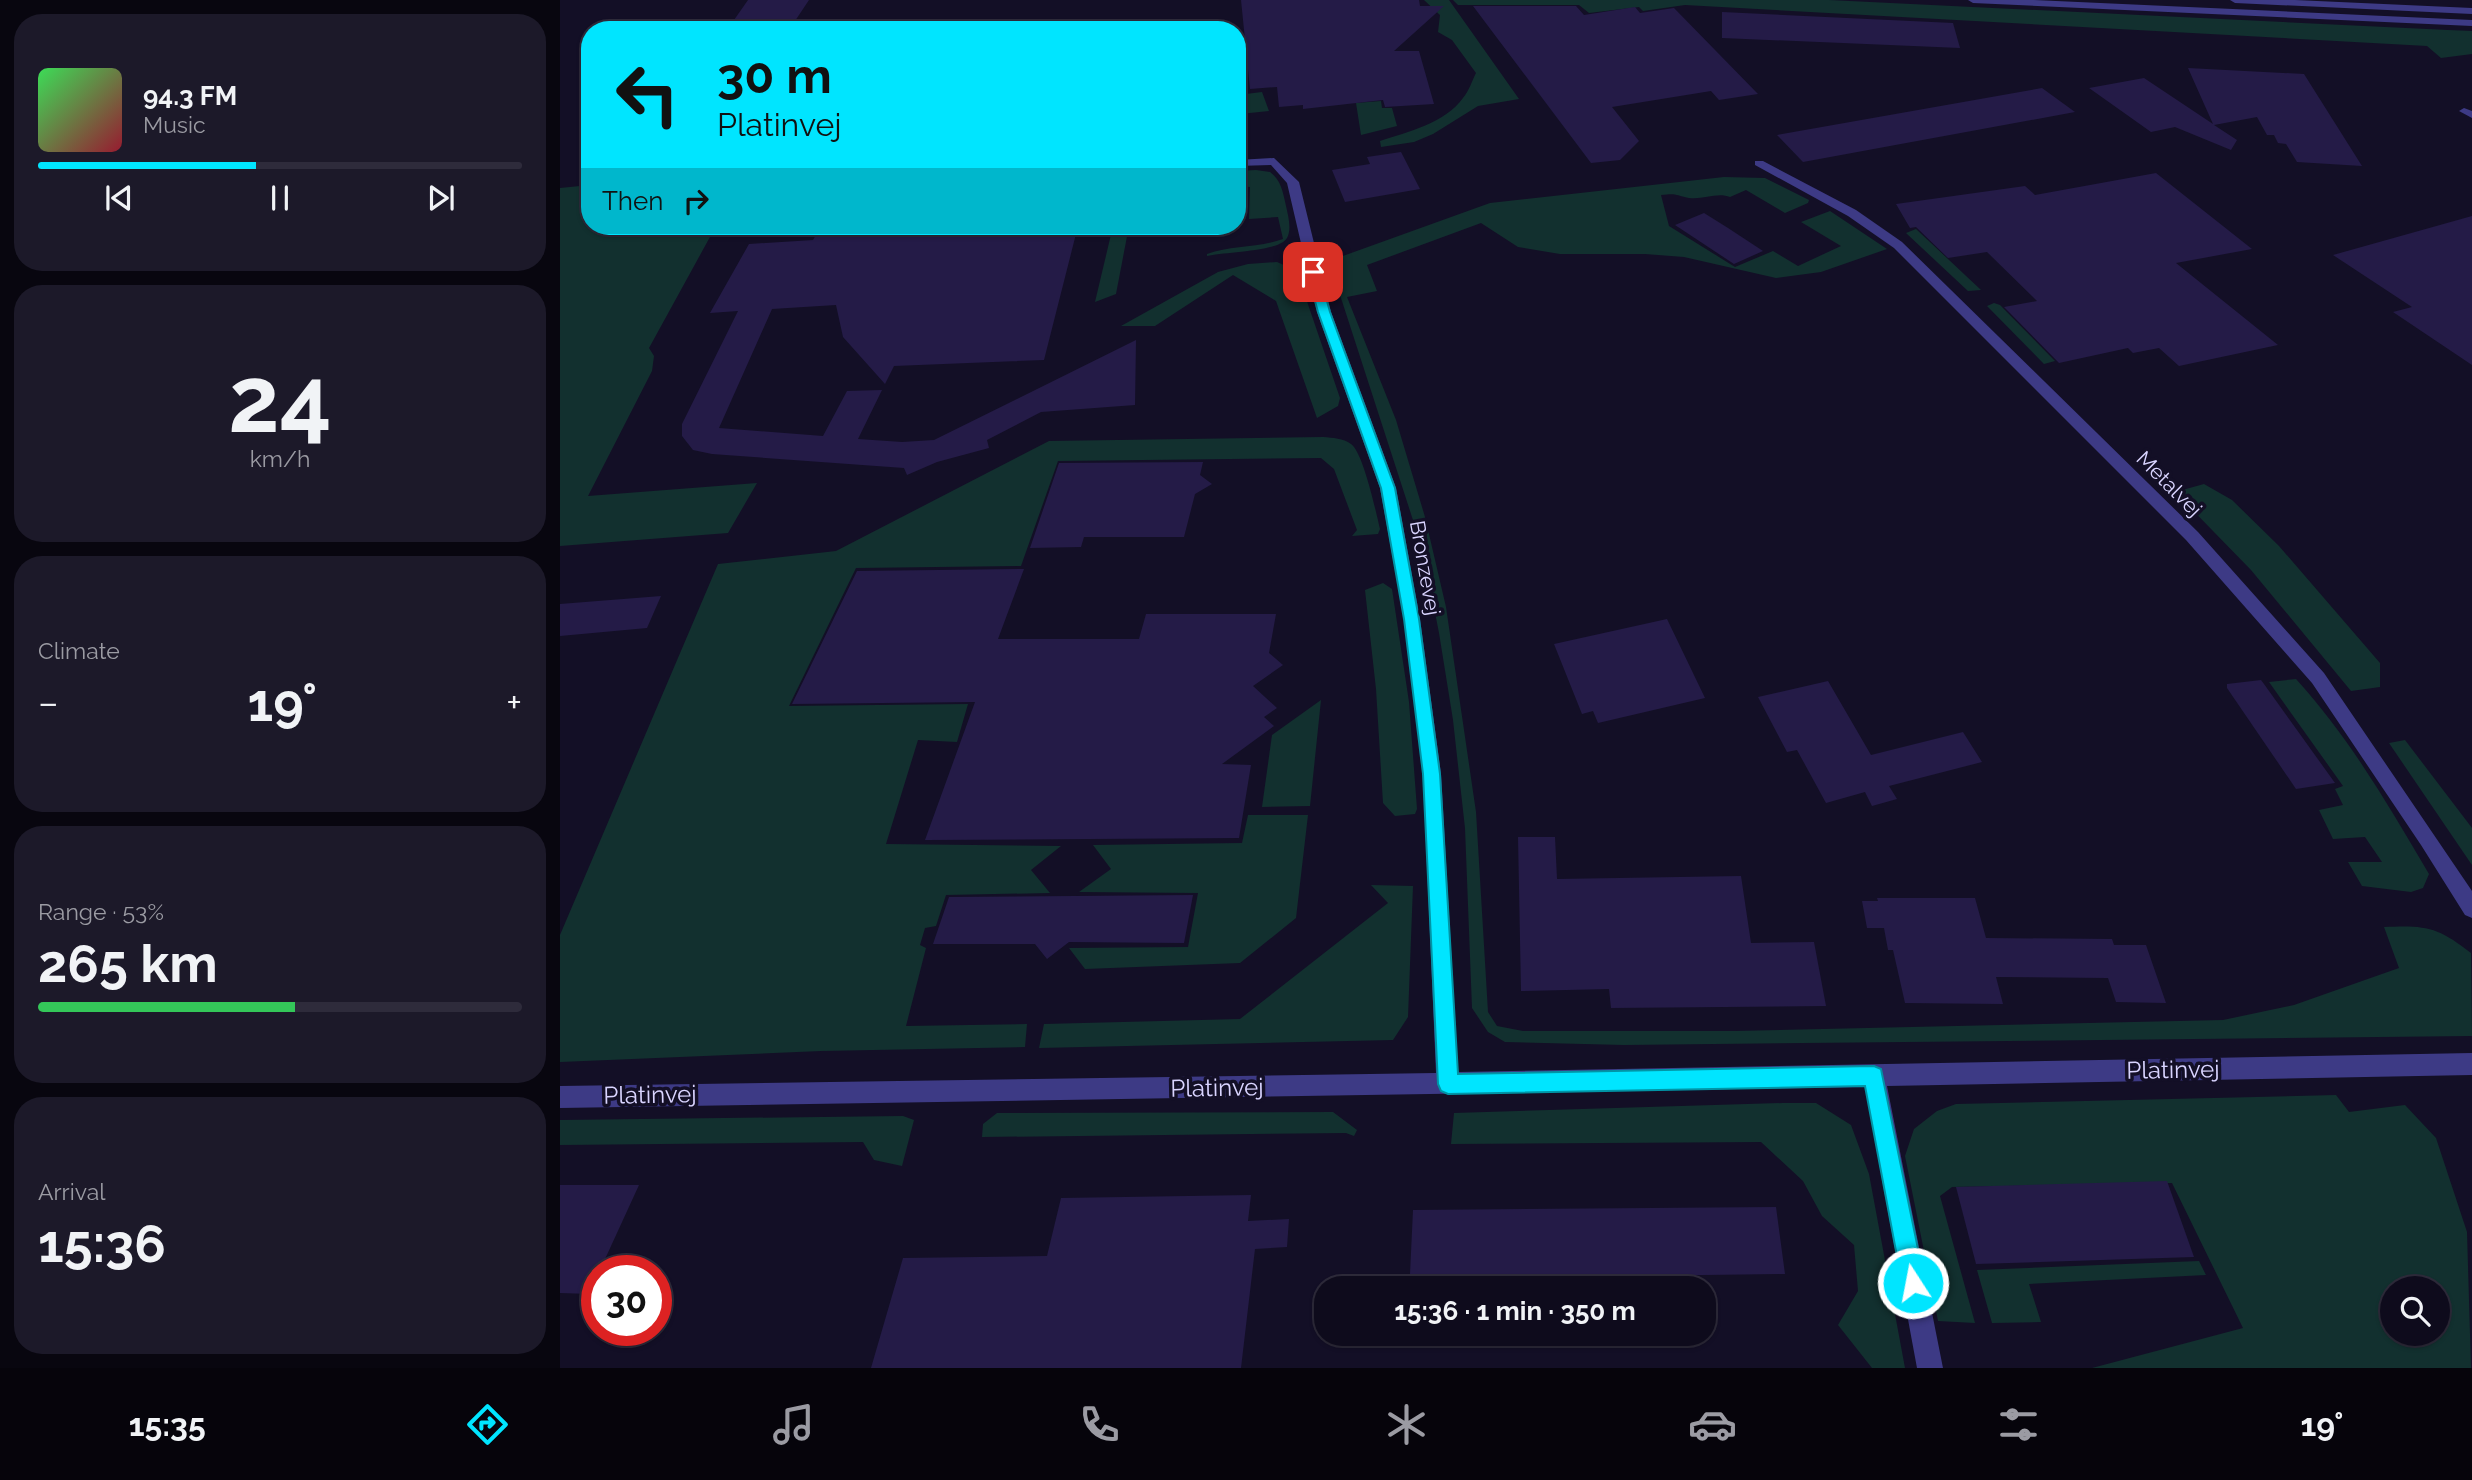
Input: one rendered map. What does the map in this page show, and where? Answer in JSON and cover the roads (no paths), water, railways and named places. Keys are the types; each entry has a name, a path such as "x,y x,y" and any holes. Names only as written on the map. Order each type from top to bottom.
{"street":[{"path":"1973,0 2472,23"},
{"path":"2235,0 2472,11"},
{"name":"Bronzevej","path":"1246,162 1274,160 1293,182 1324,312 1388,488 1412,619 1432,774 1448,1084"},
{"name":"Metalvej","path":"1759,163 1852,213 1898,245 2192,536 2318,678 2428,839 2472,909"},
{"name":"Platinvej","path":"560,1097 2472,1065"},
{"path":"1874,1076 1930,1368"}]}
